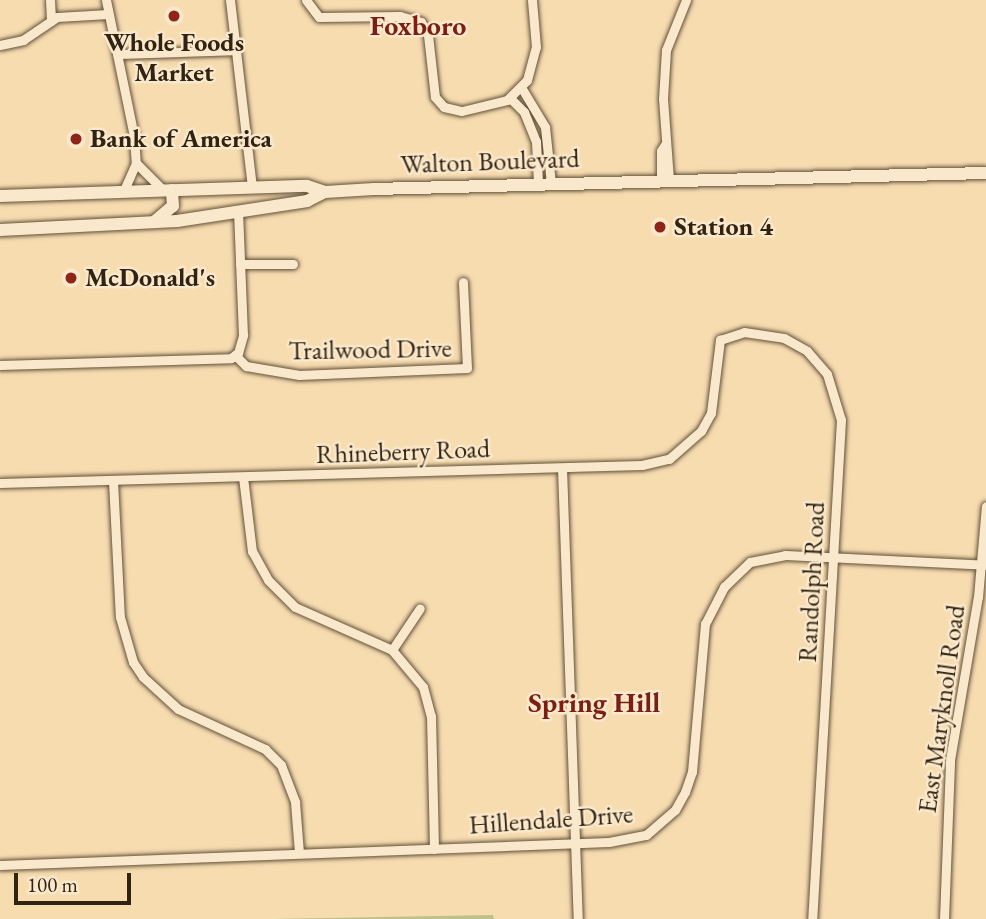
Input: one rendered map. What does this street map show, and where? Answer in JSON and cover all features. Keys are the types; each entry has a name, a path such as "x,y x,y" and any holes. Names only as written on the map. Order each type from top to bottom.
{"main road":[{"name":"Walton Boulevard","path":"0,230 152,223 307,201 325,192 545,183 986,173"},
{"path":"0,195 307,186 325,192"},
{"path":"263,208 269,196 266,187"},
{"path":"152,223 173,206 168,190"}],"street":[{"path":"50,0 51,21"},
{"path":"106,0 136,163 123,192"},
{"path":"230,0 252,187"},
{"path":"306,0 319,17 400,16 421,22 428,35 435,97 444,107 478,110 510,98 521,87 536,47 532,0"},
{"path":"665,180 666,50 686,0"},
{"path":"0,45 21,40 63,16 108,14"},
{"path":"117,54 235,50"},
{"path":"521,87 545,127 545,183"},
{"path":"510,98 524,112 537,141 545,183"},
{"path":"136,163 168,190"},
{"path":"0,365 218,360 235,355 243,335 238,211"},
{"path":"240,264 293,264"},
{"name":"Trailwood Drive","path":"235,355 246,366 299,375 467,368 463,282"},
{"name":"Randolph Road","path":"720,340 744,332 784,338 807,351 827,374 841,420 812,919"},
{"name":"Rhineberry Road","path":"0,483 642,465 669,459 690,445 711,413 720,340"},
{"path":"562,468 578,919"},
{"path":"243,477 252,551 268,580 295,607 391,650 416,676 431,716 434,849"},
{"path":"113,481 120,617 133,662 160,696 178,709 265,750 281,765 295,802 299,853"},
{"name":"East Maryknoll Road","path":"944,919 951,758 983,565 986,506"},
{"name":"Hillendale Drive","path":"0,865 576,843 646,835 675,810 692,772 705,624 731,578 766,556 834,556 983,565"},
{"path":"391,650 419,608"}],"green space":[{"path":"493,915 494,919 271,919"}],"place":[{"name":"Whole Foods Market","path":"174,16"},
{"name":"Bank of America","path":"76,139"},
{"name":"Station 4","path":"660,227"},
{"name":"McDonald's","path":"71,278"}],"district":[{"name":"Foxboro","path":"418,25"},
{"name":"Spring Hill","path":"594,702"}]}
